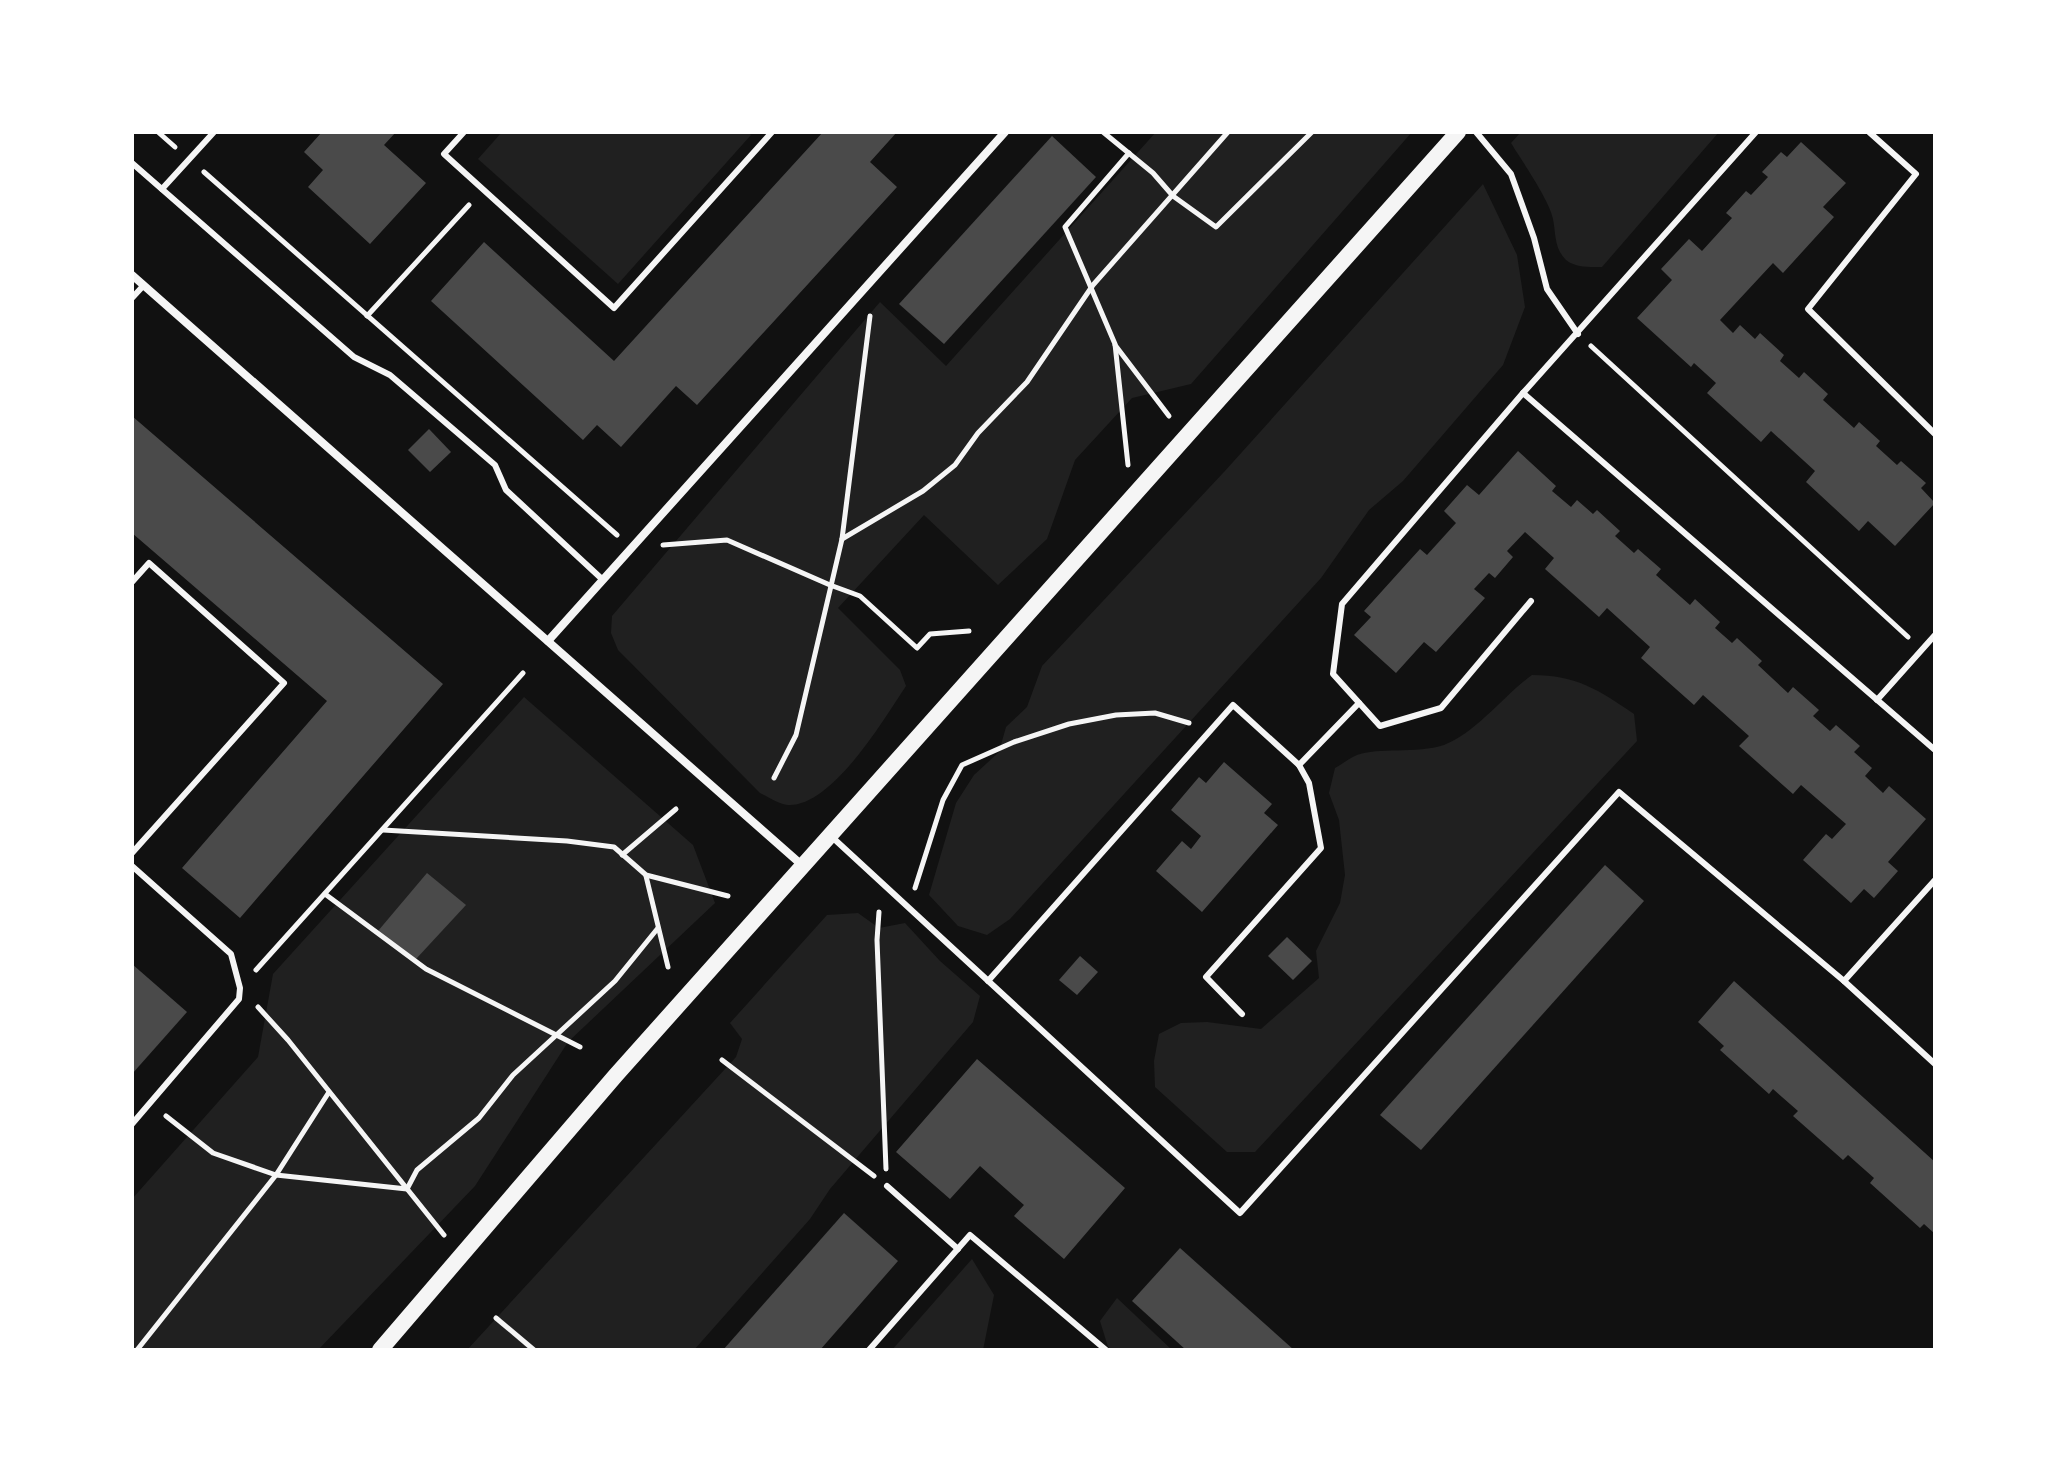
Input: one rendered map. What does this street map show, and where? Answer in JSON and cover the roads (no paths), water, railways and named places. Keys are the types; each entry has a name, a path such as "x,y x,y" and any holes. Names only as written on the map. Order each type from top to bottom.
{"main road":[{"path":"380,1350 616,1075 1458,132"}],"street":[{"path":"548,641 1005,132"},
{"path":"132,275 804,866"}],"lane":[{"path":"162,189 214,132"},
{"path":"464,132 444,154 614,308 772,132"},
{"path":"1476,132 1511,174 1534,238 1547,289 1578,334"},
{"path":"1531,601 1441,708 1380,726 1333,674 1342,604 1523,393 1756,132"},
{"path":"1869,132 1916,174 1808,309 1935,434"},
{"path":"132,163 354,357 390,375 495,465 506,490 603,580"},
{"path":"132,298 144,285"},
{"path":"1523,393 1935,750"},
{"path":"132,582 149,563 284,683 132,853"},
{"path":"1877,700 1935,635"},
{"path":"1299,765 1359,703"},
{"path":"988,981 1233,705 1299,765 1309,783 1321,848 1206,977 1242,1014"},
{"path":"831,835 1240,1213 1619,792 1844,981 1935,1064"},
{"path":"132,866 231,954 240,988 239,999 132,1124"},
{"path":"1844,981 1935,880"},
{"path":"887,1186 958,1249"},
{"path":"869,1350 970,1235 1106,1350"}]}
